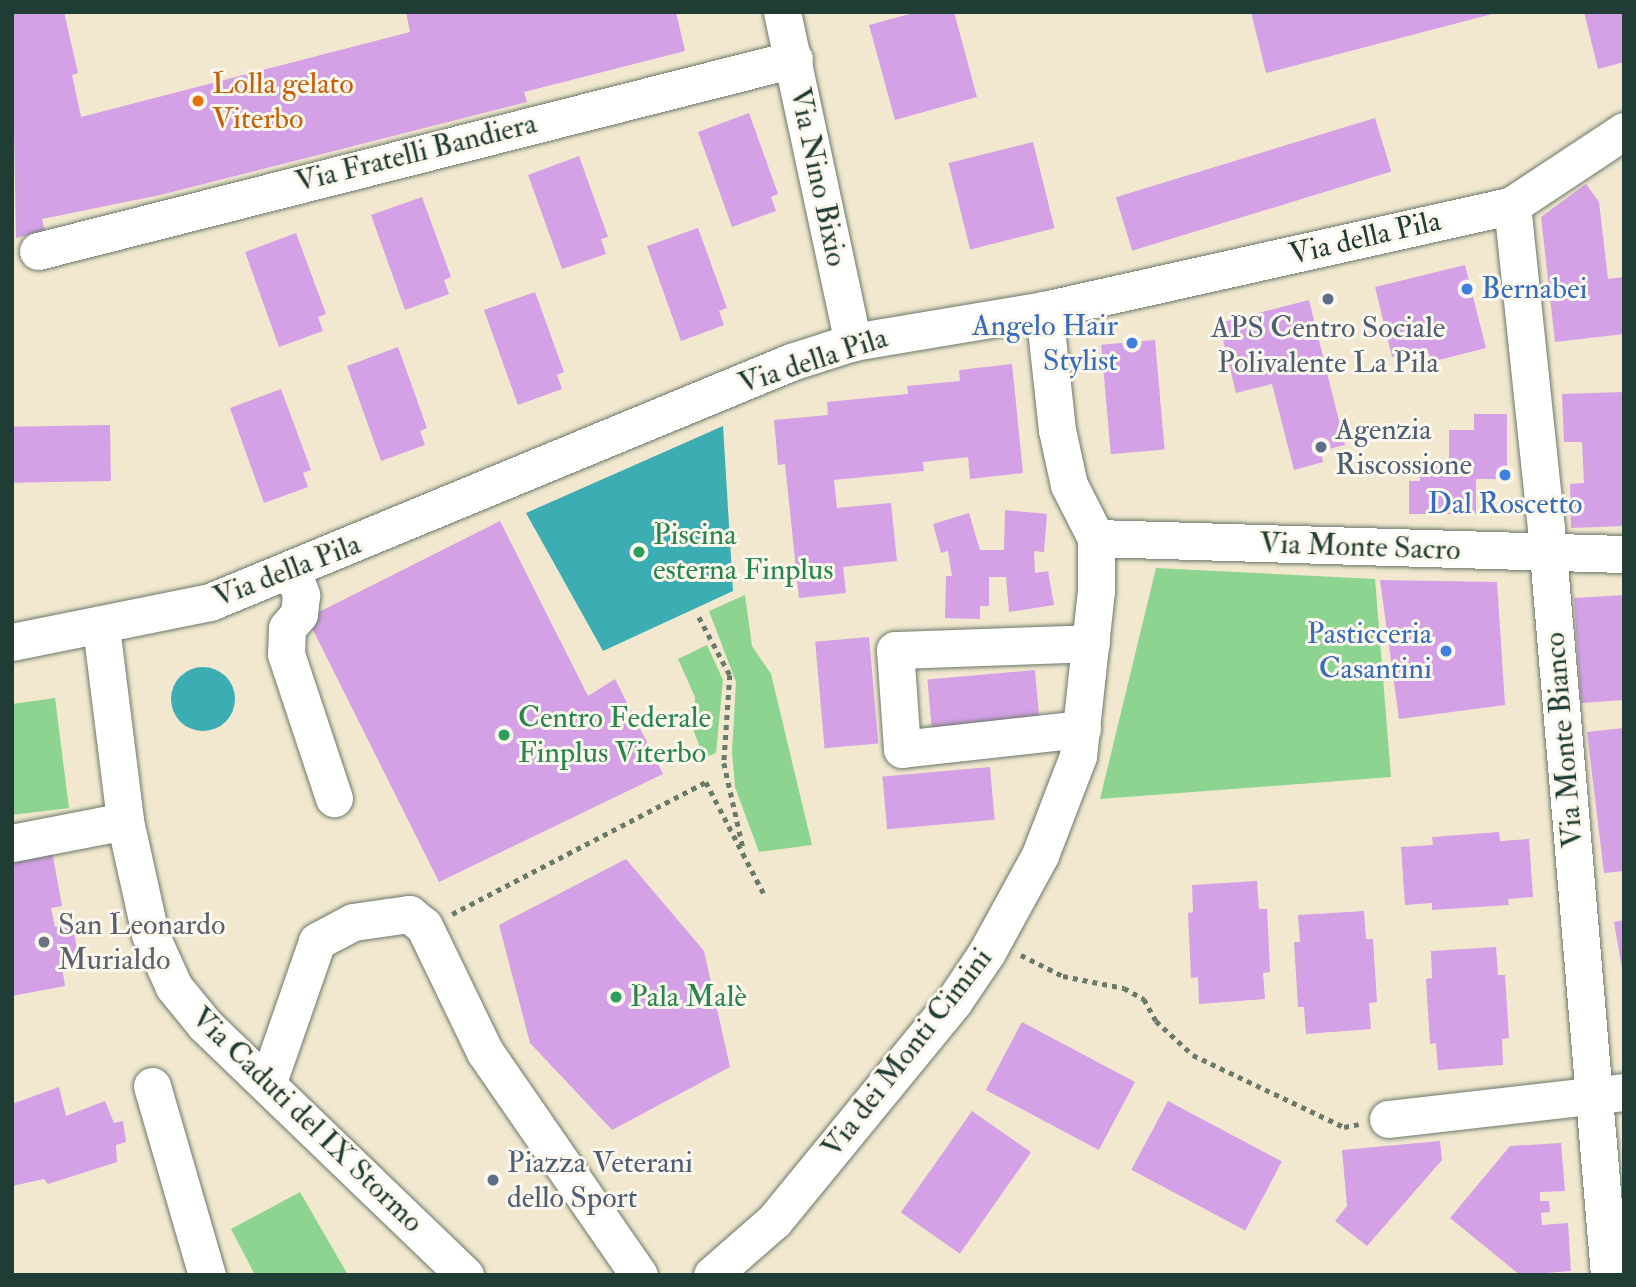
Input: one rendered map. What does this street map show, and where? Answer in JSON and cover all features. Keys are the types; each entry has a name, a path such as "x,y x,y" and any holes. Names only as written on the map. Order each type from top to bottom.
{"street":[{"name":"Via Nino Bixio","path":"782,12 853,342"},
{"name":"Via Fratelli Bandiera","path":"38,251 794,60"},
{"name":"Via della Pila","path":"12,642 101,627 210,602 292,571 791,362 853,342 1044,310 1512,205 1624,131"},
{"name":"Via Monte Bianco","path":"1512,205 1547,554 1609,1094 1609,1275"},
{"name":"Via dei Monti Cimini","path":"712,1275 774,1221 924,1040 993,941 1040,855 1078,756 1091,643 1096,538 1069,485 1059,441 1044,310"},
{"name":"Via Monte Sacro","path":"1096,538 1547,554 1624,554"},
{"path":"292,571 301,595 299,614 287,628 286,654 334,798"},
{"name":"Via Caduti del IX Stormo","path":"101,627 125,821 150,934 174,987 205,1025 268,1082 464,1275"},
{"path":"1082,729 902,749 895,650 1091,643"},
{"path":"12,843 125,821"},
{"path":"268,1082 317,941 353,922 408,914 424,926 485,1052 639,1275"},
{"path":"152,1086 207,1275"},
{"path":"1388,1119 1609,1094"}],"path":[{"path":"699,617 730,675 724,763 740,821 743,852"},
{"path":"446,916 706,782 764,894"},
{"path":"993,941 1063,976 1124,988 1144,999 1156,1021 1193,1055 1344,1127 1388,1119"}],"green space":[{"path":"1156,568 1375,579 1391,777 1100,799"},
{"path":"745,595 752,646 771,674 812,845 759,852 735,787 732,752 736,682 709,611"},
{"path":"707,645 723,680 716,753 704,758 694,732 695,697 678,659"},
{"path":"55,698 69,808 12,815 12,704"},
{"path":"300,1192 348,1275 255,1275 231,1229"}],"water":[{"name":"Piscina esterna Finplus","path":"723,426 733,591 603,651 526,513"},
{"path":"203,667 221,673 229,681 235,699 229,717 221,725 203,731 185,725 177,717 171,699 177,681 185,673"}],"building":[{"path":"12,12 64,12 78,73 72,75 81,117 410,32 406,12 676,12 685,51 524,92 527,102 160,195 42,219 45,231 16,238"},
{"path":"917,12 954,12 977,97 895,120 869,25"},
{"path":"1251,12 1496,12 1496,13 1266,73"},
{"path":"1584,12 1624,12 1624,62 1598,69"},
{"path":"749,113 778,194 771,197 776,211 732,227 698,132"},
{"path":"1375,118 1391,172 1132,251 1116,197"},
{"path":"1033,142 1055,228 970,249 949,163"},
{"path":"579,156 608,237 601,239 606,254 562,269 528,175"},
{"path":"1586,184 1599,202 1608,279 1623,277 1624,334 1555,342 1541,217"},
{"path":"422,197 451,277 444,280 449,294 405,310 371,215"},
{"path":"698,228 727,308 719,311 724,325 681,341 647,246"},
{"path":"296,233 326,314 318,317 323,331 279,347 245,252"},
{"path":"1465,265 1486,348 1431,362 1427,348 1392,357 1375,287"},
{"path":"535,292 564,372 557,375 562,389 518,405 484,310"},
{"path":"1309,300 1345,445 1321,451 1323,462 1294,470 1272,384 1236,393 1219,323"},
{"path":"1155,340 1165,450 1111,454 1101,345"},
{"path":"398,347 427,428 420,431 425,445 381,461 347,366"},
{"path":"1012,364 1023,473 970,479 968,457 923,462 924,471 834,480 837,508 891,503 897,561 843,567 846,593 799,598 785,464 778,465 774,420 828,415 827,402 908,394 907,386 960,381 959,370"},
{"path":"281,389 311,470 303,473 308,487 264,503 230,408"},
{"path":"1624,392 1624,526 1571,528 1570,484 1584,483 1582,442 1564,442 1562,394"},
{"path":"1474,414 1507,414 1507,479 1476,479 1476,514 1409,514 1409,481 1420,481 1419,464 1449,464 1449,430 1474,430"},
{"path":"110,425 111,481 13,483 12,427"},
{"path":"1005,510 1047,514 1044,552 1034,551 1035,573 1048,571 1054,605 1009,612 1006,577 989,577 989,606 980,606 980,619 945,618 946,576 952,576 948,551 941,553 933,524 969,513 980,550 1004,550"},
{"name":"Centro Federale Finplus Viterbo","path":"500,521 588,696 615,679 663,774 439,882 307,618"},
{"name":"Pasticceria Casantini","path":"1380,580 1497,582 1505,705 1399,719"},
{"path":"1624,595 1624,700 1581,703 1574,598"},
{"path":"869,637 878,744 825,748 815,642"},
{"path":"1035,670 1040,723 932,732 927,679"},
{"path":"1624,728 1624,871 1604,873 1587,732"},
{"path":"990,767 995,820 887,829 882,776"},
{"path":"1499,832 1500,841 1529,839 1533,897 1508,899 1509,905 1432,910 1432,903 1405,905 1401,847 1433,845 1432,837"},
{"name":"San Leonardo Murialdo","path":"52,851 62,906 51,908 55,927 73,923 78,958 61,961 65,986 12,996 12,858"},
{"name":"Pala Malè","path":"626,859 704,951 730,1067 612,1130 530,1043 499,925"},
{"path":"1257,881 1259,909 1267,909 1270,972 1263,973 1265,999 1199,1004 1198,977 1191,978 1188,913 1193,912 1192,885"},
{"path":"1364,911 1366,939 1373,939 1377,1002 1369,1003 1371,1029 1306,1034 1304,1007 1298,1007 1294,942 1300,942 1298,915"},
{"path":"1624,920 1624,969 1622,969 1614,922"},
{"path":"1496,947 1498,975 1505,975 1509,1038 1502,1039 1503,1065 1438,1070 1436,1043 1430,1044 1426,979 1432,978 1431,951"},
{"path":"1022,1022 1135,1082 1099,1150 986,1090"},
{"path":"59,1087 66,1116 105,1101 114,1123 123,1121 126,1142 116,1145 117,1162 48,1184 44,1179 12,1186 12,1104"},
{"path":"1168,1101 1282,1162 1245,1230 1131,1170"},
{"path":"972,1111 1031,1152 960,1254 901,1213"},
{"path":"1440,1141 1442,1160 1367,1246 1335,1221 1347,1206 1342,1150"},
{"path":"1561,1143 1565,1191 1540,1192 1540,1201 1549,1201 1550,1212 1541,1213 1542,1225 1568,1223 1571,1271 1520,1275 1450,1218 1510,1146"}],"place":[{"name":"Lolla gelato Viterbo","path":"198,101"},
{"name":"Bernabei","path":"1467,289"},
{"name":"APS Centro Sociale Polivalente La Pila","path":"1328,299"},
{"name":"Angelo Hair Stylist","path":"1132,343"},
{"name":"Agenzia Riscossione","path":"1321,447"},
{"name":"Dal Roscetto","path":"1505,475"},
{"name":"Piscina esterna Finplus","path":"639,552"},
{"name":"Pasticceria Casantini","path":"1446,651"},
{"name":"Centro Federale Finplus Viterbo","path":"504,735"},
{"name":"San Leonardo Murialdo","path":"44,942"},
{"name":"Pala Malè","path":"616,997"},
{"name":"Piazza Veterani dello Sport","path":"493,1180"}]}
